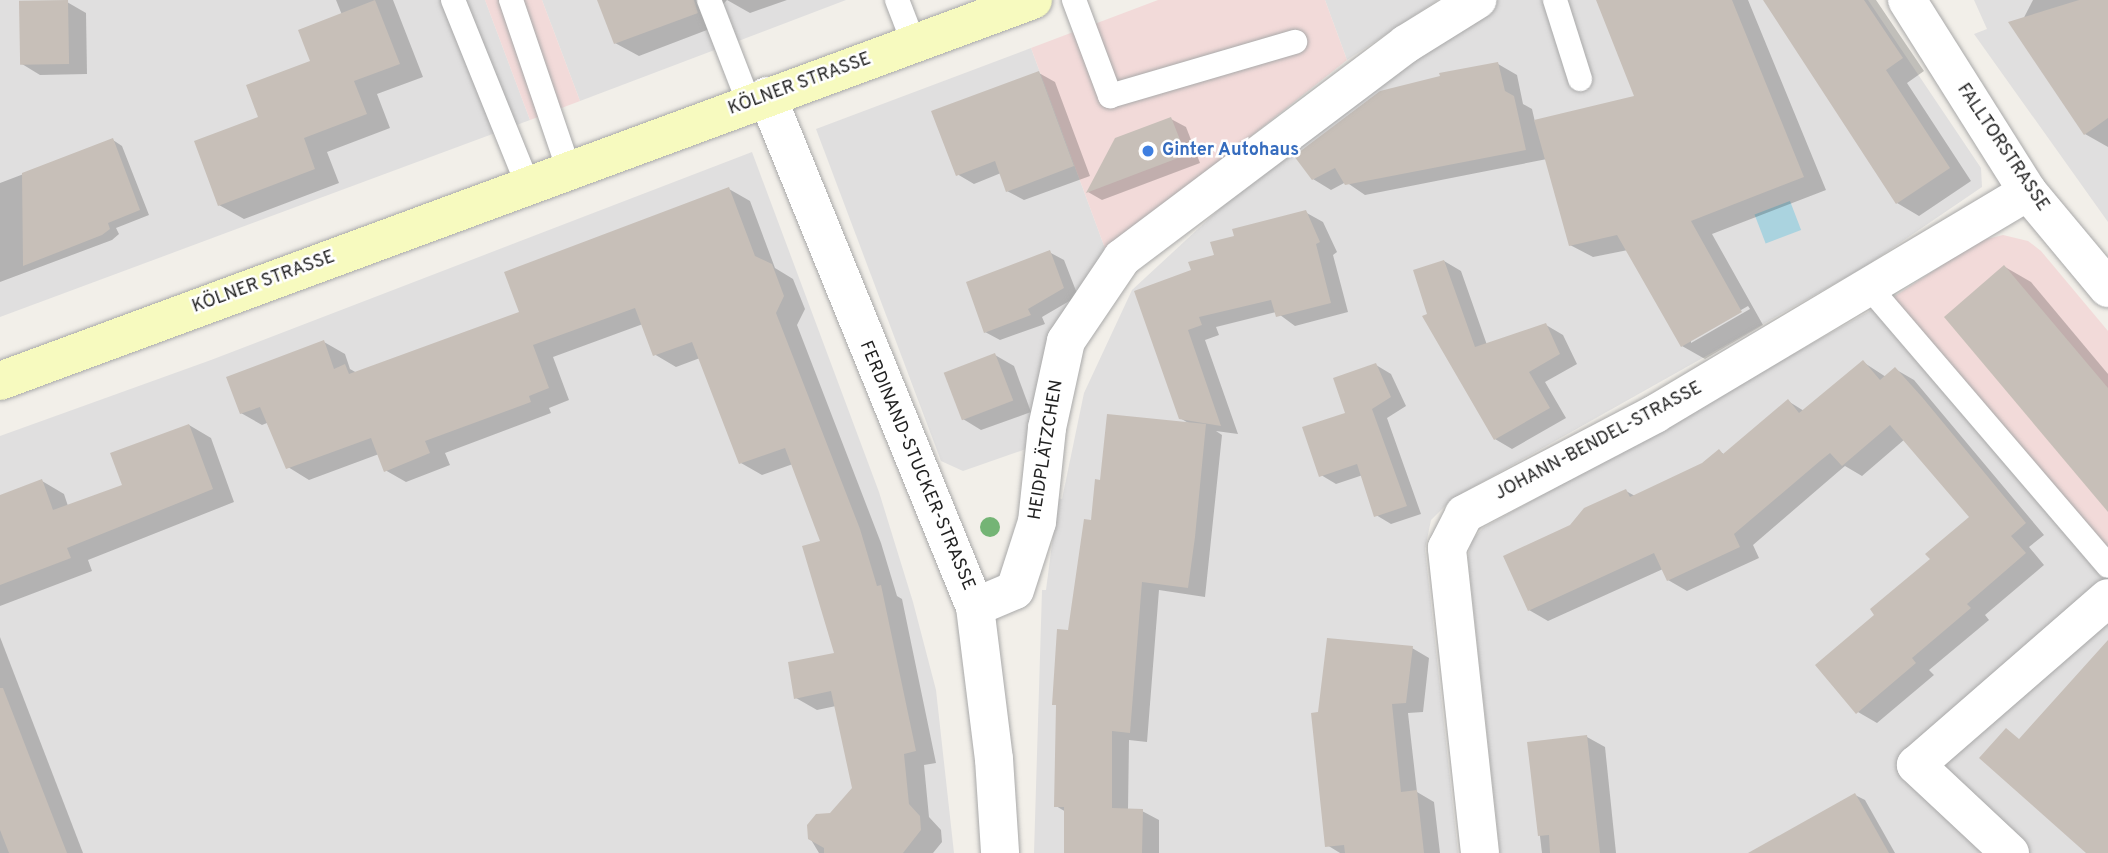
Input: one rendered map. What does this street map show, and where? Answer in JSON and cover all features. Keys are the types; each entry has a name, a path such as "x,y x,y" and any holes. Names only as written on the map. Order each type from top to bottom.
{"main road":[{"name":"KÖLNER STRASSE","path":"0,380 1033,0"}],"street":[{"name":"HEIDPLÄTZCHEN","path":"975,607 1015,590 1037,522 1047,428 1066,341 1122,258 1406,44 1477,0"},
{"name":"FALLTORSTRASSE","path":"1907,0 2028,192 2108,288"},
{"name":"FERDINAND-STUCKER-STRASSE","path":"758,99 975,607 995,759 1000,853"},
{"name":"JOHANN-BENDEL-STRASSE","path":"1480,853 1447,548 1465,514 1655,414 2028,192"},
{"path":"2010,853 1916,765 2108,598"}],"lane":[{"path":"453,0 528,186"},
{"path":"511,0 569,170"},
{"path":"709,0 758,99"},
{"path":"897,0 914,44"},
{"path":"1074,0 1110,96 1295,42"},
{"path":"1555,0 1580,79"},
{"path":"1869,287 2108,566"}],"shaded area":[{"path":"0,0 485,0 530,120 0,317"},
{"path":"485,0 542,0 580,101 530,120"},
{"path":"542,0 846,0 580,101"},
{"path":"1158,0 1325,0 1347,60 1106,251 1031,48"},
{"path":"1325,0 1438,0 1347,60"},
{"path":"1498,0 1868,0 1981,168 1982,187 1866,266 1452,499 1431,520 1425,549 1458,853 1034,853 1042,590 1046,590 1058,498 1062,499 1084,393 1132,290 1226,203 1397,62"},
{"path":"1974,0 2108,0 2108,222 1974,34 1987,29"},
{"path":"1031,48 1106,251 1026,449 963,471 941,461 816,129"},
{"path":"752,152 879,492 913,602 936,690 954,853 0,853 0,436 211,360"},
{"path":"2003,235 2028,241 2041,251 2108,331 2108,551 1886,302 1979,241"},
{"path":"1886,302 2108,570 2108,853 1500,853 1468,558 1471,541 1483,528"}],"water":[{"path":"1790,201 1801,230 1766,244 1755,215"}],"building":[{"path":"68,0 69,64 20,65 19,1"},
{"path":"375,0 400,64 354,81 367,114 304,138 315,169 218,206 194,141 258,117 246,85 310,61 298,30"},
{"path":"597,0 694,0 698,13 614,44"},
{"path":"1596,0 1732,0 1804,177 1691,221 1742,312 1681,347 1617,235 1569,246 1534,120 1634,96"},
{"path":"1763,0 1864,0 1903,58 1886,70 1950,168 1896,204"},
{"path":"2079,0 2108,0 2108,118 2084,135 2008,22"},
{"path":"1498,62 1505,91 1514,96 1526,150 1345,185 1335,168 1312,180 1294,156 1380,91 1440,76 1439,73"},
{"path":"1039,71 1074,166 1006,192 995,161 956,176 931,111"},
{"name":"Ginter Autohaus","path":"1171,117 1186,155 1086,193 1115,138"},
{"path":"113,138 140,210 108,223 110,229 102,235 23,266 22,173"},
{"path":"729,187 755,256 772,264 784,296 776,313 860,529 877,586 881,585 916,751 904,754 909,804 920,816 921,830 903,853 824,853 824,848 808,839 807,825 816,814 830,813 852,788 831,691 794,699 788,662 834,653 802,546 820,541 785,448 739,464 692,342 653,356 635,308 533,345 549,388 529,396 531,402 425,441 430,453 384,472 371,438 286,469 260,407 240,414 226,377 324,340 334,369 345,364 349,374 519,312 504,272"},
{"path":"1306,210 1320,242 1316,244 1331,303 1276,317 1271,300 1199,317 1202,325 1188,330 1221,426 1179,419 1134,291 1191,270 1188,262 1214,255 1210,242 1234,236 1232,229"},
{"path":"1050,250 1064,288 1028,309 1031,315 984,333 966,282"},
{"path":"1444,260 1475,347 1546,323 1560,354 1529,372 1550,408 1494,440 1422,316 1427,314 1413,270"},
{"path":"2004,265 2108,388 2108,512 1944,317"},
{"path":"995,353 1013,401 962,420 944,373"},
{"path":"1863,360 1880,380 1895,367 1922,397 2026,523 2011,536 2026,553 1967,604 1971,608 1912,658 1916,663 1856,714 1815,665 1874,615 1870,609 1930,559 1925,554 1969,517 1890,425 1842,466 1830,453 1820,461 1734,534 1740,547 1667,581 1654,553 1528,611 1503,556 1570,525 1584,508 1626,489 1630,497 1702,463 1719,449 1723,454 1788,399 1799,413"},
{"path":"1376,363 1391,397 1372,409 1407,506 1374,517 1357,464 1319,477 1302,427 1345,413 1333,378"},
{"path":"1107,414 1206,424 1195,537 1188,588 1142,582 1130,733 1112,731 1112,808 1143,809 1142,853 1064,853 1064,807 1054,807 1056,705 1052,705 1057,629 1068,630 1084,519 1091,520 1095,479 1100,480"},
{"path":"189,424 213,489 67,548 71,558 0,585 0,495 42,479 53,510 122,485 110,453"},
{"path":"1327,638 1413,646 1406,703 1392,704 1401,792 1417,790 1424,853 1345,853 1344,845 1325,847 1311,713 1318,712"},
{"path":"2108,640 2108,853 2086,853 1979,758 2006,728 2019,739"},
{"path":"0,688 3,688 67,853 9,853 0,830"},
{"path":"1587,735 1600,853 1550,853 1549,835 1538,836 1527,742"},
{"path":"1855,793 1889,853 1748,853"}],"place":[{"name":"Ginter Autohaus","path":"1148,151"}]}
